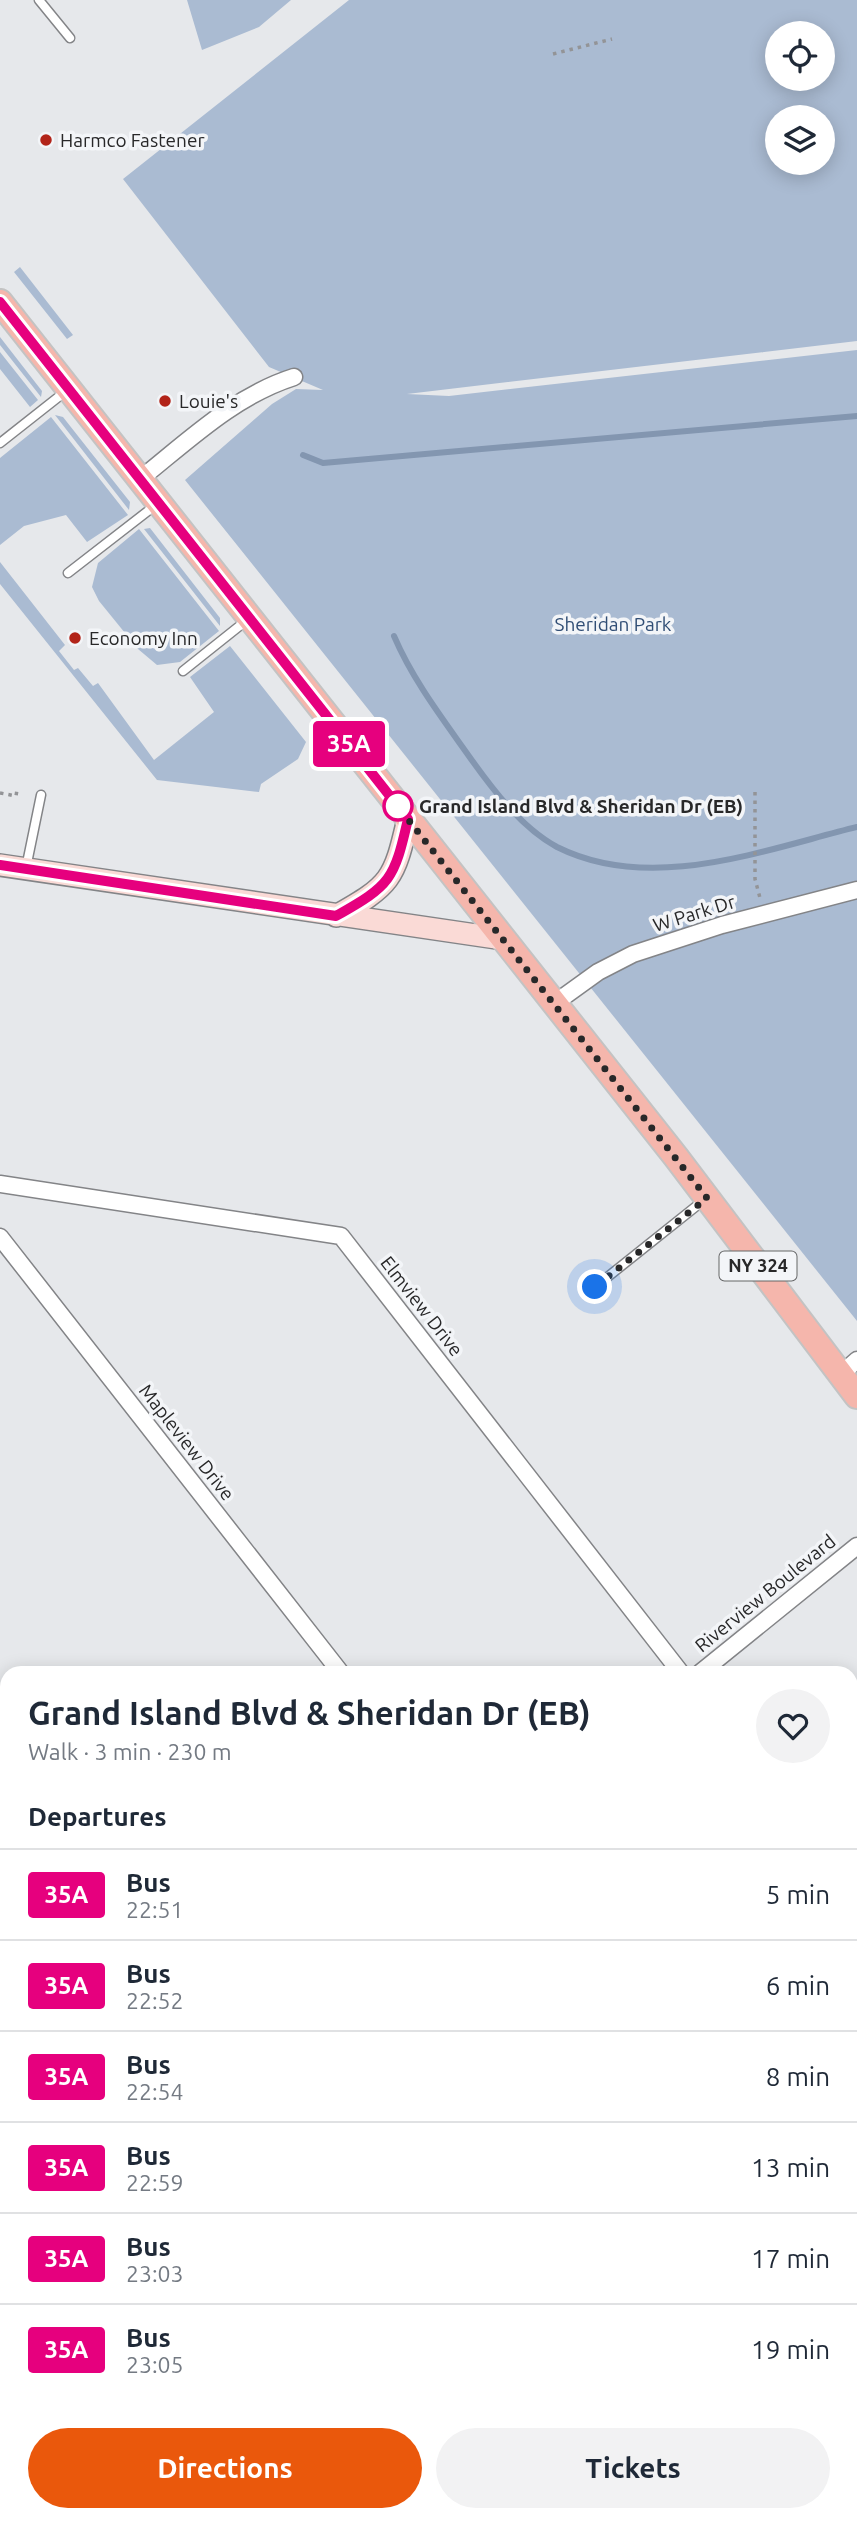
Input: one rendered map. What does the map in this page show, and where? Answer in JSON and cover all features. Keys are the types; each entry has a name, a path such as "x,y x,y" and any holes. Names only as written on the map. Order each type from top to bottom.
{"main road":[{"name":"NY 324","path":"0,302 707,1198 849,1367 857,1396"},
{"path":"336,916 370,897 392,876 408,819"},
{"path":"0,865 503,939"}],"street":[{"path":"139,480 239,401 266,386 294,377"},
{"name":"W Park Dr","path":"555,1003 598,972 633,954 765,914 857,890"},
{"name":"Elmview Drive","path":"0,1184 341,1236 676,1666"},
{"name":"Mapleview Drive","path":"0,1237 336,1666"},
{"name":"Riverview Boulevard","path":"709,1666 857,1546"}],"lane":[{"path":"39,0 70,38"},
{"path":"0,443 68,389"},
{"path":"68,573 158,503"},
{"path":"183,671 249,618"},
{"path":"26,869 41,795"},
{"path":"595,1287 707,1198"}],"path":[{"path":"553,54 612,39"},
{"path":"0,793 16,796 17,790"},
{"path":"755,792 755,872 765,914"}],"green space":[{"path":"187,0 291,0 259,27 202,50"},
{"name":"Sheridan Park","path":"349,0 857,0 857,341 407,394 449,396 857,350 857,1321 185,480 272,404 296,389 323,390 269,367 123,179"},
{"path":"20,267 73,335 67,339 14,272"},
{"path":"0,337 42,391 41,397 0,345"},
{"path":"0,352 38,400 30,407 0,369"},
{"path":"55,415 63,417 130,502 129,510"},
{"path":"51,417 128,515 87,542 66,515 24,526 0,545 0,458"},
{"path":"150,528 220,618 220,626 144,529"},
{"path":"139,529 219,631 180,662 157,665 138,649 99,601 92,587 98,563"},
{"path":"0,562 65,645 59,651 74,670 78,668 93,686 98,683 154,760 214,712 190,677 230,646 306,742 298,759 261,784 259,792 157,780 0,584"}],"waterway":[{"path":"303,455 323,463 857,416"},
{"path":"394,636 427,696 485,778 518,817 543,839 557,847 593,861 630,867 668,867 746,856 857,827"}],"bus line":[{"name":"35A","path":"0,302 408,819 399,859 392,876 370,897 336,916 0,865"}],"place":[{"name":"Harmco Fastener","path":"46,140"},
{"name":"Louie's","path":"165,401"},
{"name":"Economy Inn","path":"75,638"},
{"name":"Grand Island Blvd & Sheridan Dr (EB)","path":"398,806"}],"route":[{"path":"398,806 392,799 707,1198 595,1287"}]}
